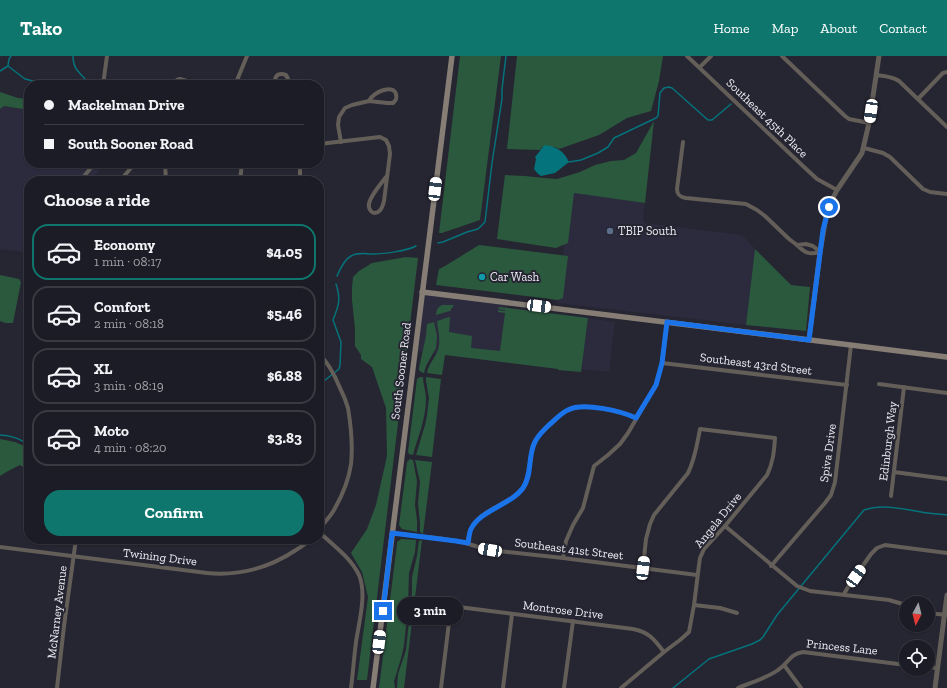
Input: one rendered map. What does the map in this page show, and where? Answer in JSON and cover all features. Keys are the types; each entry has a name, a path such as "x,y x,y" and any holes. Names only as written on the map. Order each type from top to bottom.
{"main road":[{"name":"South Sooner Road","path":"373,688 452,56"},
{"path":"422,292 947,357"}],"street":[{"path":"104,80 107,56"},
{"path":"237,80 247,56"},
{"name":"Southeast 45th Place","path":"687,56 808,171 837,190"},
{"path":"700,68 711,56"},
{"path":"782,56 845,116 849,119 869,123"},
{"path":"809,340 826,217 837,190 864,148 879,56"},
{"path":"918,99 943,73 947,72"},
{"path":"275,80 278,75 282,74 286,75 288,80"},
{"path":"876,75 895,78 947,127"},
{"path":"341,142 338,125 339,117 345,108 369,101 393,103 396,96 394,91 385,90 372,96 369,101"},
{"path":"324,144 380,137 386,140 389,146 390,154 384,201 382,208 378,212 371,212 369,209 369,202 386,177"},
{"path":"683,142 677,189 679,195 686,198 746,204 765,216 804,251 813,254 820,252"},
{"path":"864,148 883,153 890,157 923,189 930,192 947,194"},
{"path":"84,176 91,168"},
{"path":"124,176 131,168"},
{"path":"797,245 806,244 813,246 820,252"},
{"path":"807,252 808,245"},
{"path":"563,558 566,541 583,508 594,466 620,444 656,385 662,363 667,322"},
{"name":"Spiva Drive","path":"771,566 817,514 831,495 835,482 851,345"},
{"path":"324,360 334,376 348,407 352,433 351,464 347,480 333,511 324,524"},
{"name":"Southeast 43rd Street","path":"662,363 847,385"},
{"path":"879,384 947,393"},
{"name":"Edinburgh Way","path":"891,496 904,387"},
{"path":"468,543 471,529 476,521 514,497 523,488 527,481 531,453 538,436 567,410 576,407 591,407 615,411 636,418"},
{"name":"Angela Drive","path":"621,688 689,632 700,558 704,549 767,475 774,456 775,438 700,429 692,466 654,515 650,524 646,539 643,568"},
{"path":"894,472 947,479 947,474"},
{"path":"725,526 771,566 797,586 810,591 889,600 899,603"},
{"name":"Southeast 41st Street","path":"392,533 468,543 490,550 697,575"},
{"path":"324,536 345,555 352,564 359,576 362,586 361,615 356,642 351,688"},
{"name":"McNarney Avenue","path":"58,688 64,626 75,544"},
{"name":"Twining Drive","path":"0,547 207,573 232,574 250,571 279,560 305,544"},
{"path":"844,594 871,554 877,548 885,545 947,553"},
{"path":"935,688 946,615 947,595"},
{"path":"694,604 720,608 737,613"},
{"name":"Montrose Drive","path":"441,688 451,606 640,630 649,635 664,652"},
{"path":"503,688 512,614"},
{"path":"935,614 946,615"},
{"path":"564,688 572,621"},
{"name":"Princess Lane","path":"738,688 777,670 796,653 803,652 899,664"},
{"path":"784,665 801,688"}],"shaded area":[{"path":"4,106 24,109 24,168 101,168 96,176 24,176 24,252 0,249 0,109"},
{"path":"570,192 645,203 643,219 645,223 742,235 755,249 746,325 557,303"},
{"path":"422,292 508,302 502,362 415,351"},
{"path":"588,318 615,322 609,372 581,369"}],"green space":[{"path":"460,56 501,56 480,220 439,233"},
{"path":"517,56 663,56 659,81 651,111 627,118 599,135 559,149 555,147 542,147 540,150 507,149"},
{"path":"0,92 24,99 24,109 4,106 0,109"},
{"path":"654,121 645,203 574,193 568,243 556,248 497,239 505,175 557,179 580,172 595,165 611,161 624,160 636,153"},
{"name":"Car Wash","path":"479,245 568,256 563,298 558,300 436,285 439,269"},
{"path":"755,249 791,285 810,287 806,331 746,325"},
{"path":"406,257 418,258 367,680 357,680 368,597 362,572 351,553 367,529 376,505 387,456 386,408 372,367 361,359 361,355 355,346 352,300 353,277 359,271 372,263"},
{"path":"0,275 19,279 21,282 13,323 5,323 0,321"},
{"path":"442,305 454,305 450,311 436,315 439,307"},
{"path":"499,307 588,318 581,372 445,355 442,375 427,373 439,347 437,321 449,317 449,332 472,336 471,348 500,351 505,313 498,312 498,310 505,310 498,309"},
{"path":"434,322 437,336 436,348 426,366 424,373 419,370 419,368 427,324"},
{"path":"423,377 426,406 413,455 409,454 408,452 417,379"},
{"path":"426,377 441,379 432,457 416,455 427,415 429,398"},
{"path":"0,439 15,442 24,446 24,468 20,465 0,476"},
{"path":"410,459 413,460 417,481 415,505 417,532 402,529 399,525 407,462"},
{"path":"415,460 432,462 423,534 420,532 418,503 420,482"},
{"path":"401,539 416,540 415,552 409,573 408,606 404,645 394,681 395,688 379,688 397,542"},
{"path":"422,540 404,688 397,688 398,674 406,650 412,593 412,577 419,541"}],"water":[{"path":"545,145 560,150 569,162 555,173 541,176 534,169 535,157"}],"waterway":[{"path":"8,65 11,56"},
{"path":"73,56 76,69 86,80"},
{"path":"438,243 478,229 485,222 502,99 506,56"},
{"path":"8,66 25,79 29,80"},
{"path":"0,71 8,66"},
{"path":"569,162 581,160 598,153 608,147 614,138 656,118 658,116 660,93 664,88 672,88 708,120 712,120 731,104"},
{"path":"337,276 341,267 349,257 354,255 389,253 416,246"},
{"path":"324,381 339,369 340,365 341,342 333,320 339,302 336,284"},
{"path":"0,435 24,442"},
{"path":"673,688 709,659 760,640 777,615 864,510 888,507 947,515"}],"place":[{"name":"TBIP South","path":"610,231"},
{"name":"Car Wash","path":"482,277"}],"route":[{"path":"383,611 392,533 468,543 471,529 476,521 514,497 523,488 527,481 531,453 538,436 567,410 576,407 591,407 615,411 636,418 656,385 662,363 667,322 809,340 823,230 829,207"}]}
